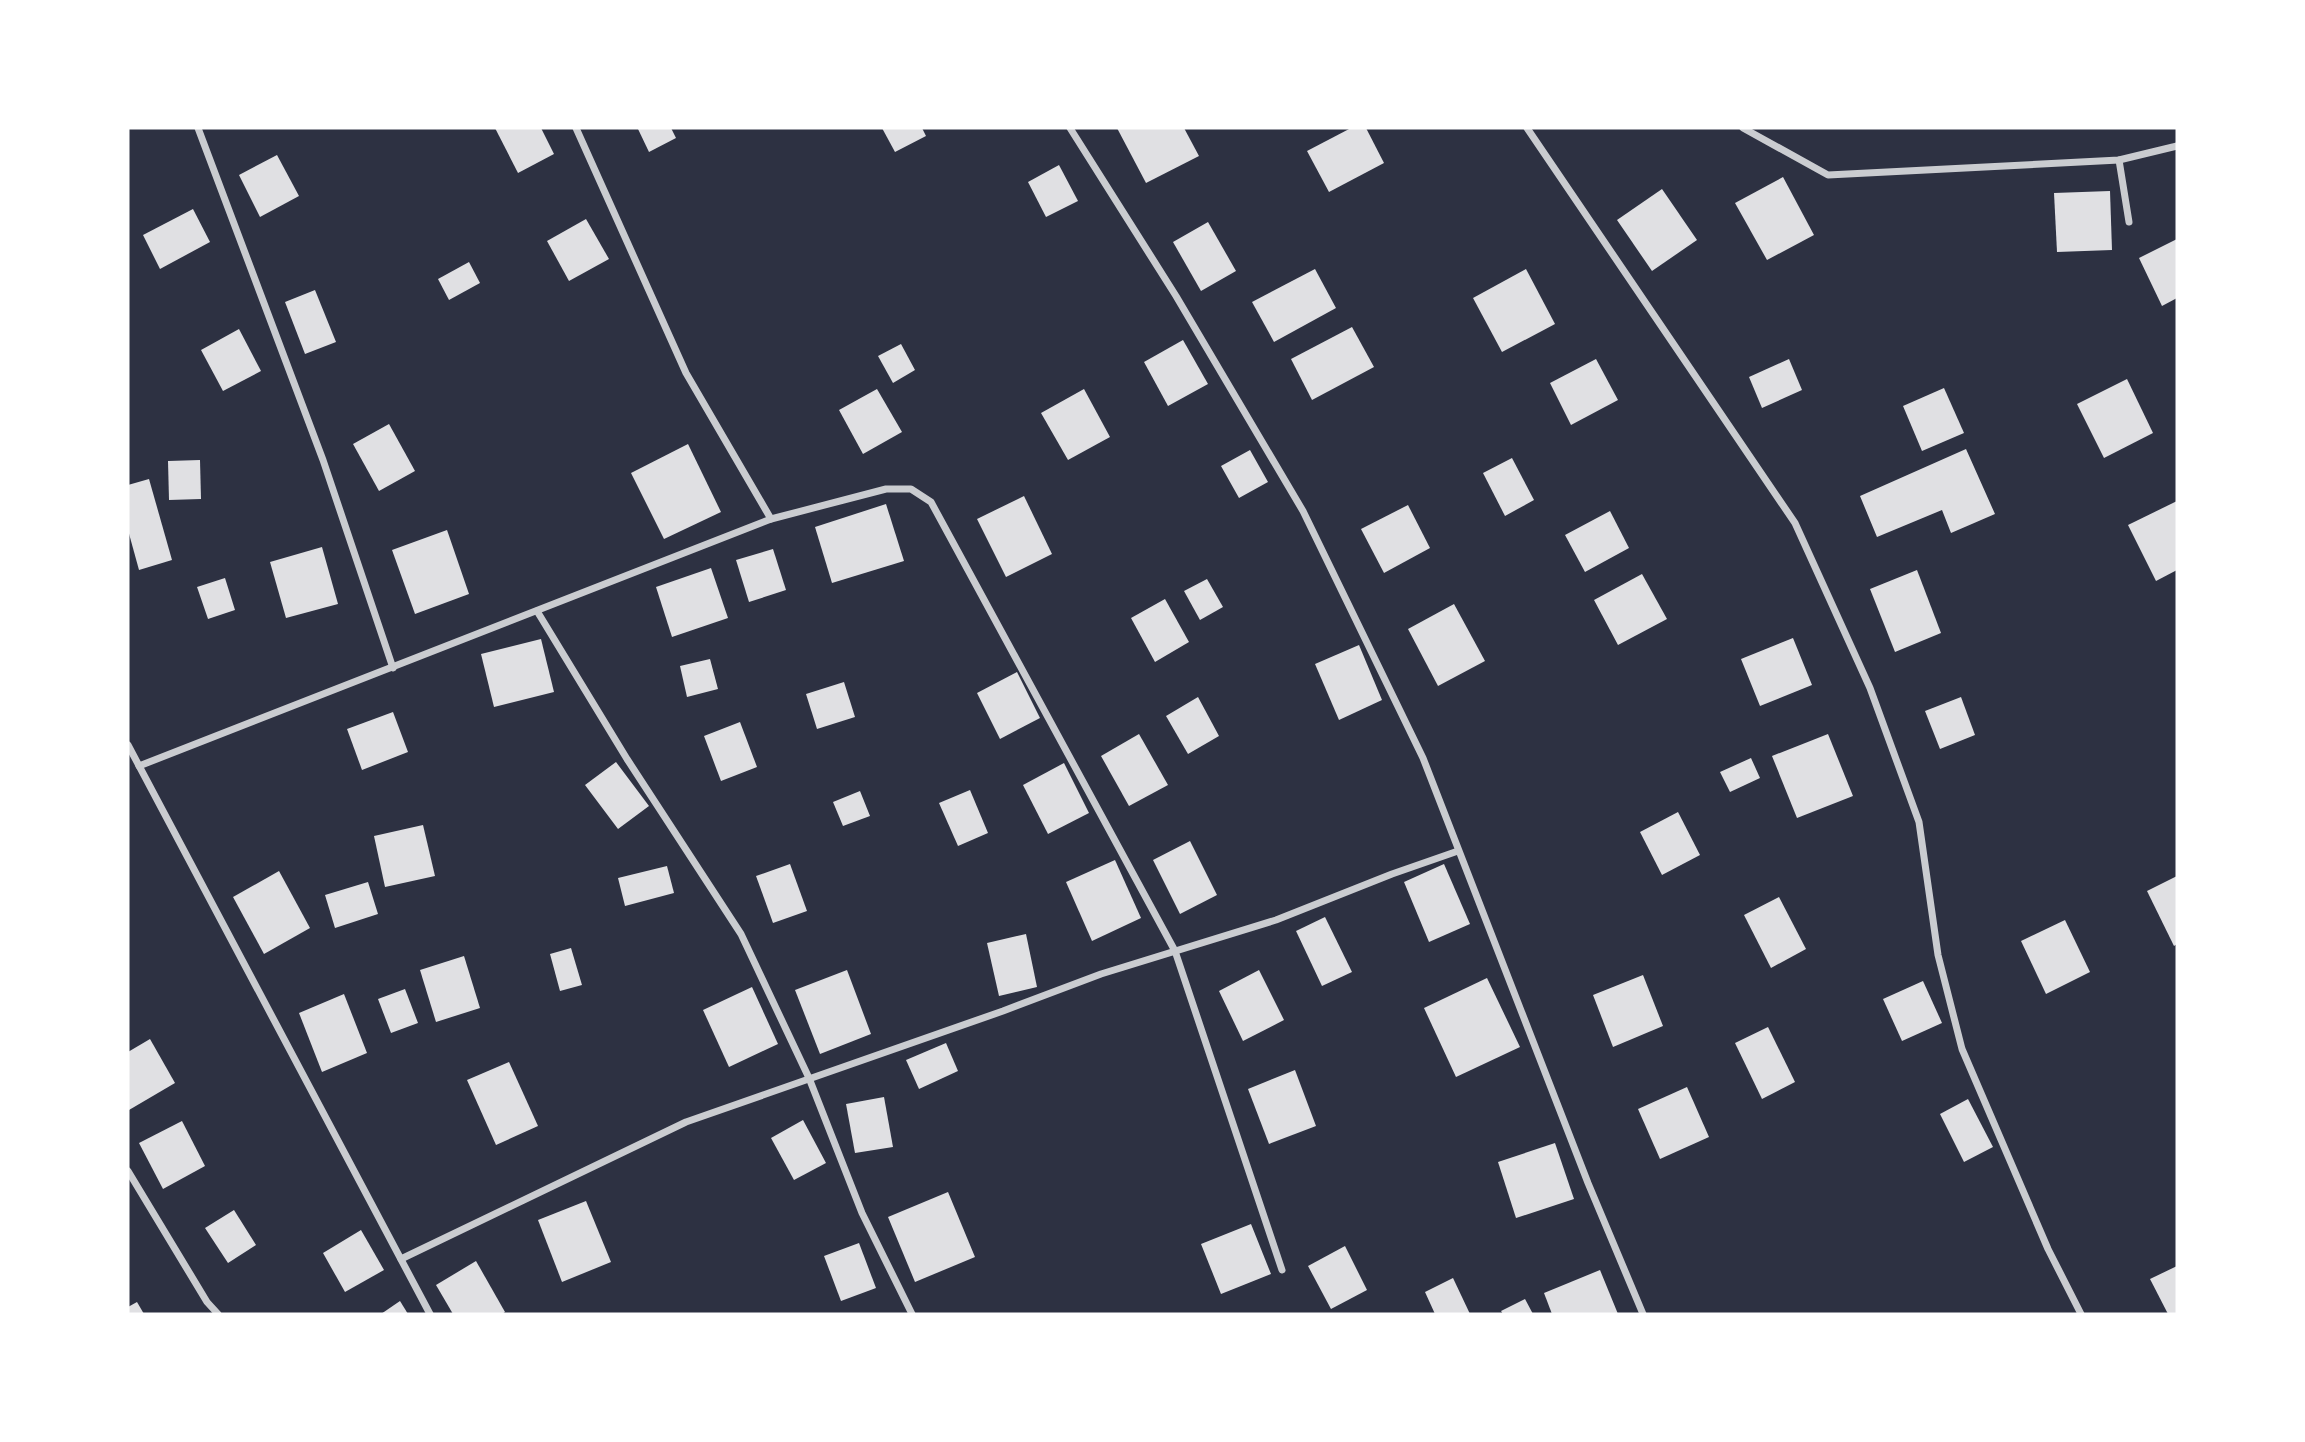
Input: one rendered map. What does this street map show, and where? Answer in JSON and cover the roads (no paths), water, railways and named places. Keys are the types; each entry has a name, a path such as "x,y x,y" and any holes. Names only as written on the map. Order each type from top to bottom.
{"street":[{"path":"198,128 323,460 393,668"},
{"path":"576,128 686,373 771,519"},
{"path":"1070,128 1176,296 1303,511 1423,758 1588,1183 1643,1314"},
{"path":"1527,128 1795,523 1870,688 1919,822 1938,955 1962,1049 2048,1249 2081,1314"},
{"path":"1743,128 1828,175 2119,160 2177,146"},
{"path":"2119,160 2129,222"},
{"path":"139,766 771,519 886,489 911,489 931,502 1175,951 1282,1270"},
{"path":"537,611 626,759 741,934 809,1078 862,1213 912,1314"},
{"path":"128,745 430,1314"},
{"path":"401,1259 686,1122 1101,974 1276,920 1392,874 1458,852"},
{"path":"128,1171 207,1302 218,1314"}]}
